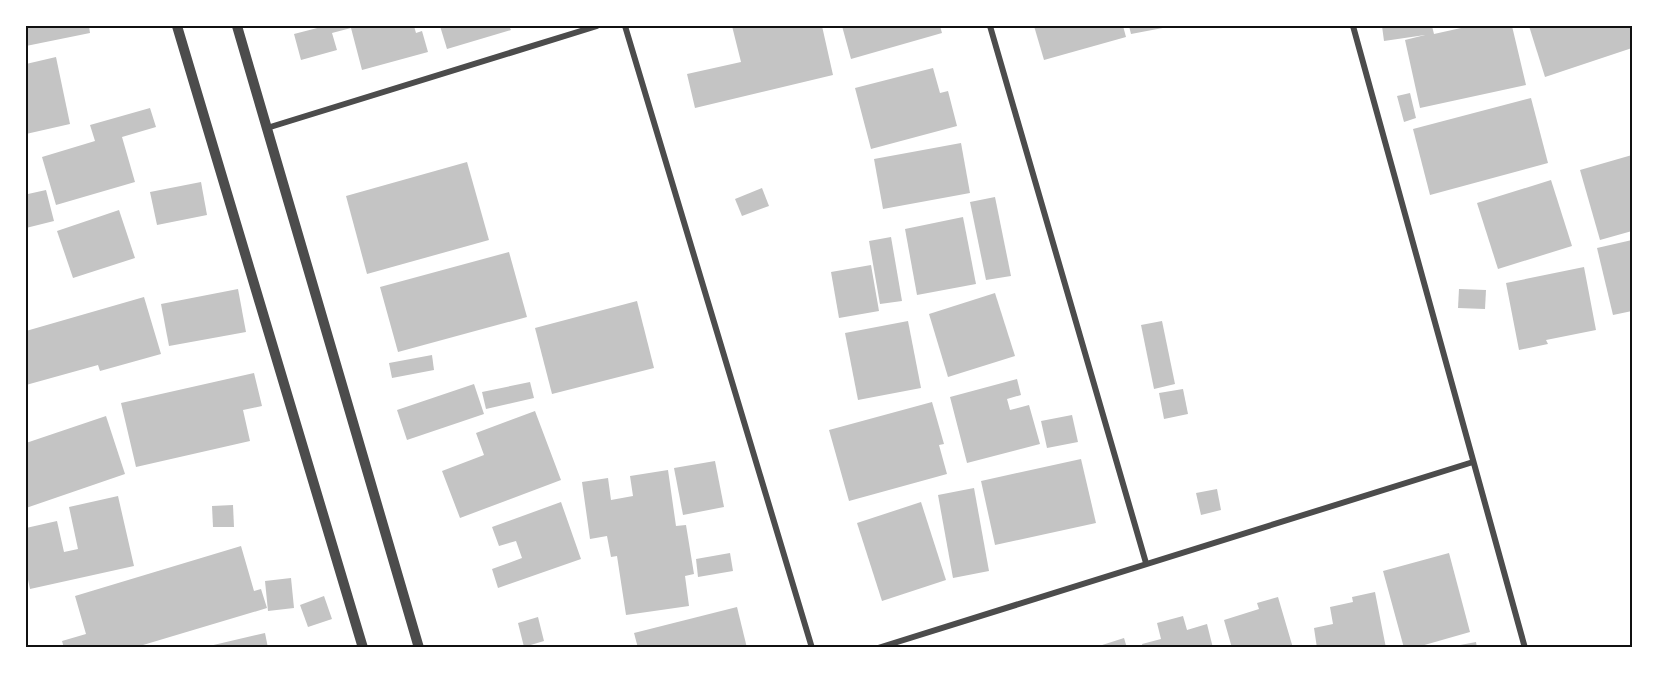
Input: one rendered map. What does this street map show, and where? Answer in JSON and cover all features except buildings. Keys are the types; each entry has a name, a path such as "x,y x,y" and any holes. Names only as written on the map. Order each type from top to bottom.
{"street":[{"path":"177,26 363,648"},
{"path":"237,26 419,648"},
{"path":"267,128 597,26"},
{"path":"626,26 812,648"},
{"path":"990,26 1146,563"},
{"path":"1353,26 1525,648"},
{"path":"878,648 1473,462"}]}
